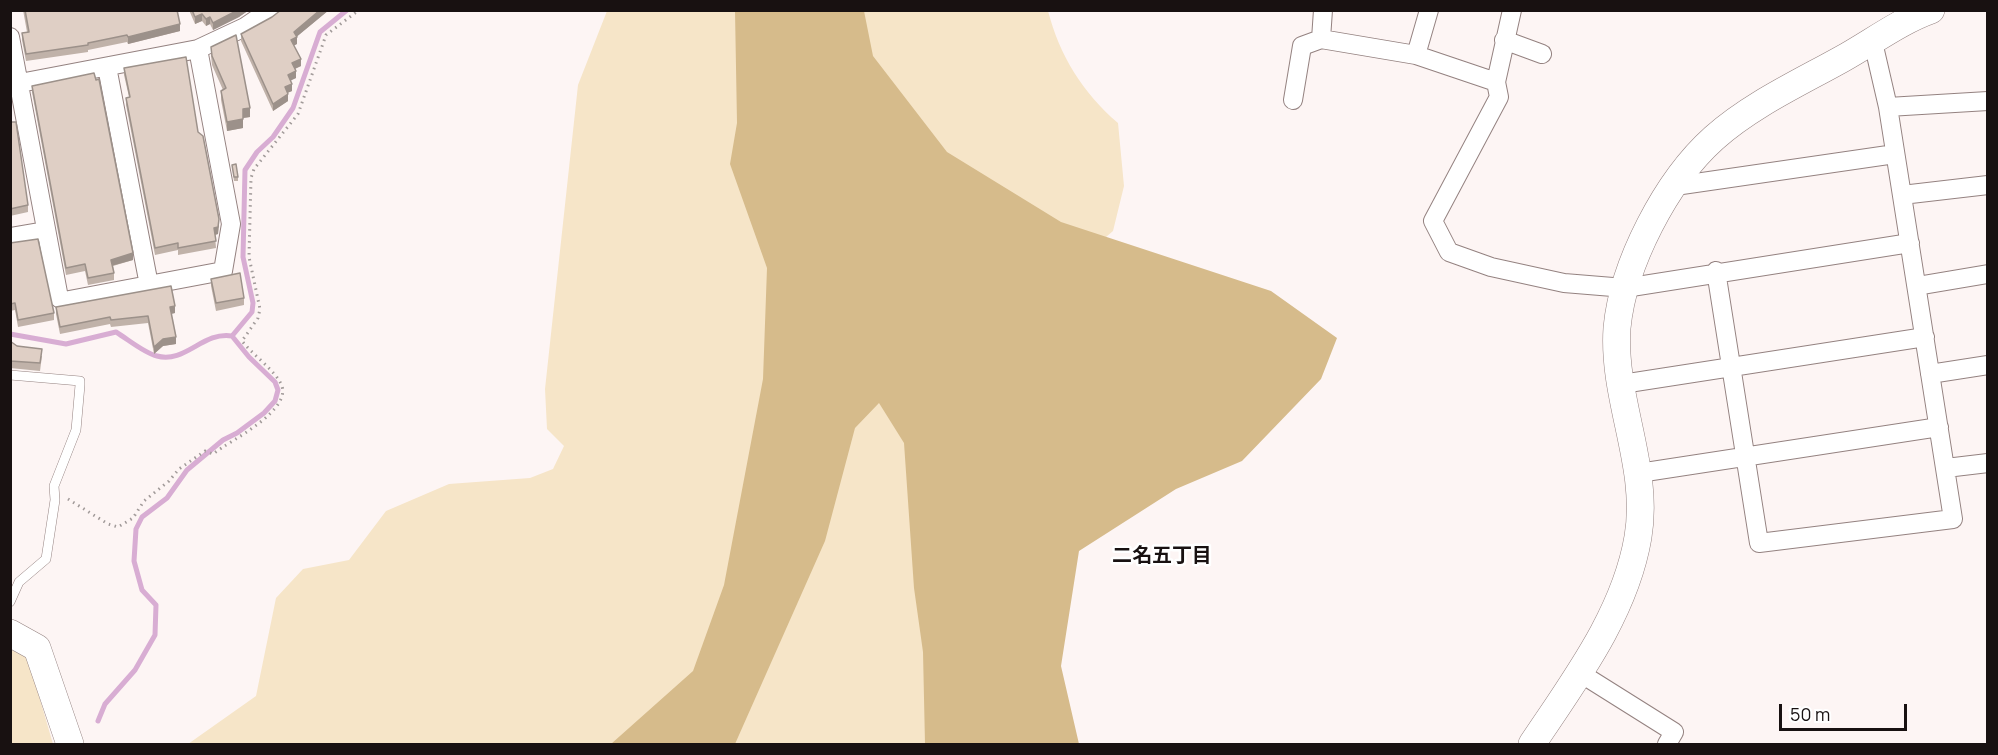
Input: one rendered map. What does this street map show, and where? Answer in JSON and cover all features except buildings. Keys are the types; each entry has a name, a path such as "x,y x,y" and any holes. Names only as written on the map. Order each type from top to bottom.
{"street":[{"path":"20,83 198,49 245,27 270,10"},
{"path":"1321,39 1323,10"},
{"path":"1416,55 1429,10"},
{"path":"1512,10 1496,82 1499,97 1433,221 1449,252 1491,267 1564,283 1624,288 1910,243"},
{"path":"1532,744 1580,673 1608,623 1630,571 1642,506 1639,473 1622,384 1617,328 1624,288 1646,229 1675,186 1713,139 1744,115 1931,10"},
{"path":"10,36 58,298 64,302 223,271 231,224 198,49"},
{"path":"1293,100 1302,46 1321,39 1416,55 1496,82"},
{"path":"1504,40 1542,54"},
{"path":"1716,272 1759,543 1953,519 1888,107 1873,42"},
{"path":"107,67 149,285"},
{"path":"1888,107 1988,101"},
{"path":"1675,186 1895,154"},
{"path":"1902,195 1988,185"},
{"path":"10,237 45,231"},
{"path":"1917,286 1988,274"},
{"path":"1622,384 1925,337"},
{"path":"1930,374 1988,366"},
{"path":"1639,473 1939,427"},
{"path":"1946,468 1988,463"},
{"path":"10,633 37,648 70,744"},
{"path":"1580,673 1674,732 1667,744"}],"lane":[{"path":"10,375 80,381 76,430 54,486 55,496 46,559 19,582 10,602"}],"path":[{"path":"55,496 68,498 108,524 118,527 133,518 144,501 189,460 205,451 213,454 225,444 246,434 277,406 282,394 282,383 242,341 258,318 260,309 249,257 252,177 254,169 298,114 326,35 359,10"}],"shaded area":[{"path":"607,11 1048,11 1059,43 1074,72 1094,99 1118,123 1124,186 1113,231 1083,257 992,744 188,744 256,696 276,598 303,569 349,560 386,511 449,484 530,478 553,469 564,446 547,429 545,389 578,85"},
{"path":"735,11 864,11 873,56 947,152 1061,222 1271,291 1337,338 1321,379 1242,461 1176,489 1079,551 1061,666 1079,744 925,744 923,652 914,588 904,443 879,403 855,428 825,541 735,744 611,744 693,671 724,585 763,379 767,268 730,164 737,123"},
{"path":"10,649 28,658 53,744 11,744"}],"waterway":[{"path":"10,334 66,344 116,332 147,352 167,357 176,356 212,338 232,336 252,312 253,303 243,257 245,170 257,152 273,137 293,108 320,32 347,10"},
{"path":"98,721 105,704 135,670 155,635 156,605 142,590 134,561 136,529 142,517 167,498 187,470 223,440 237,433 264,413 275,401 278,390 275,382 249,357 232,336"}],"district":[{"name":"二名五丁目","path":"1162,556"}]}
